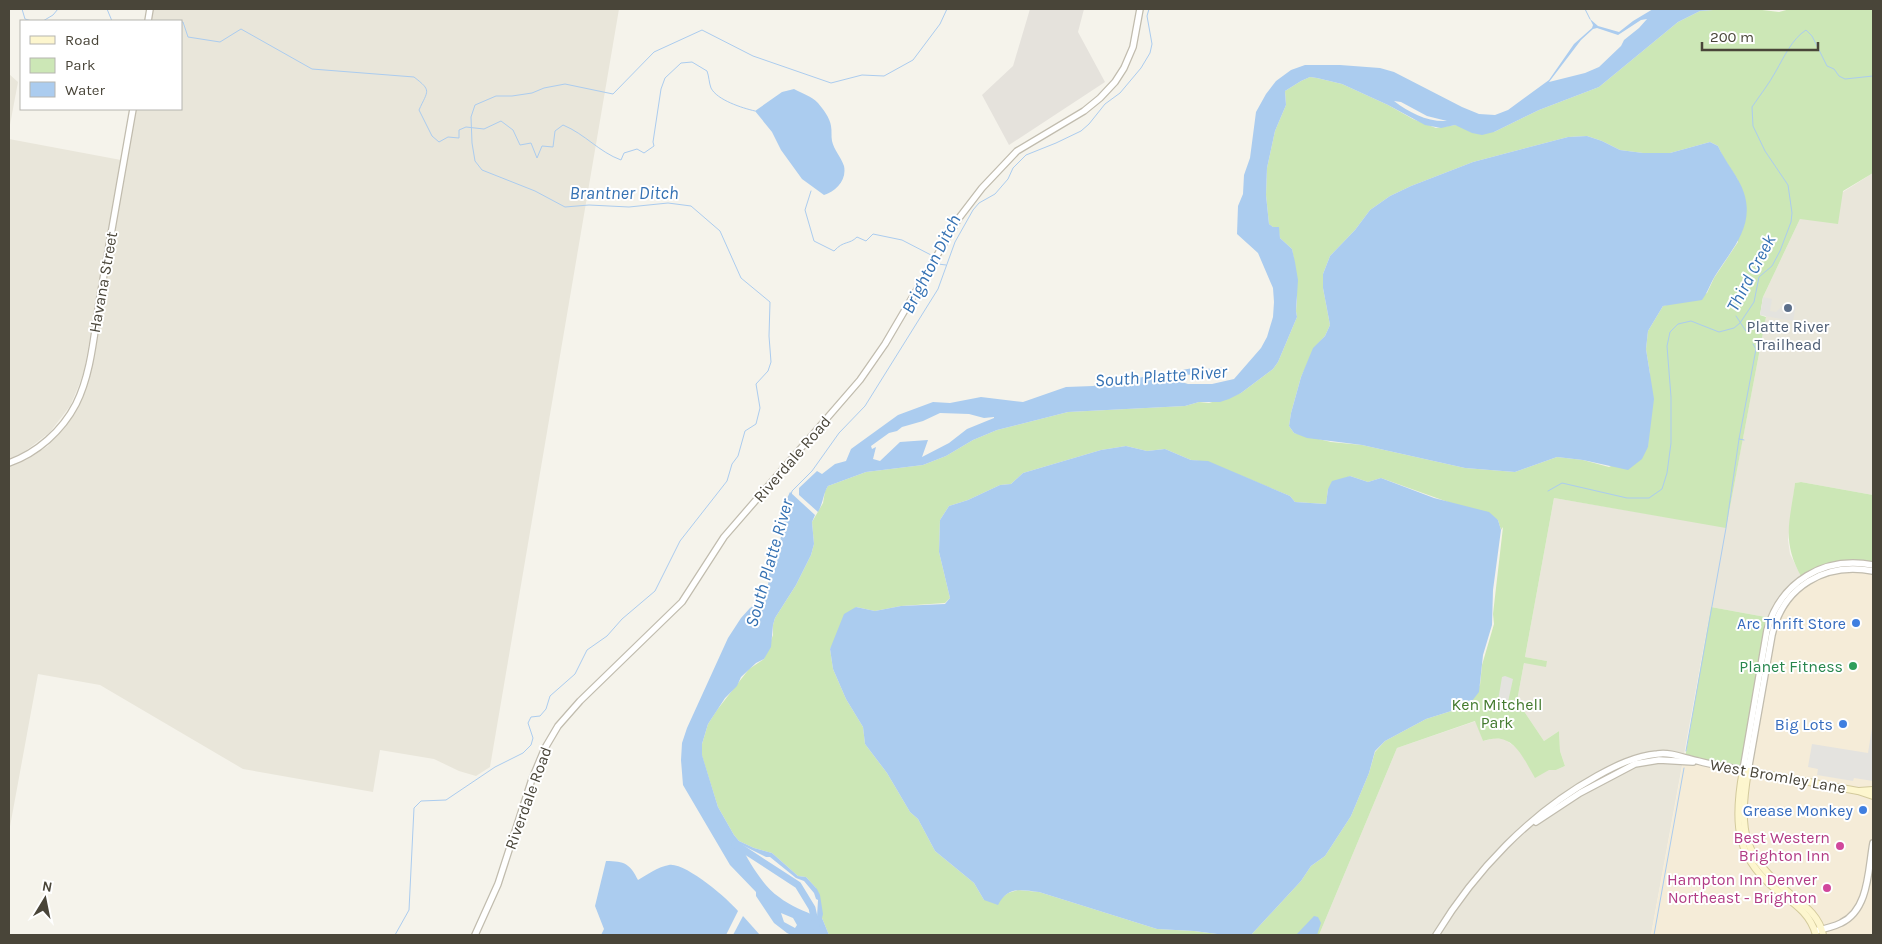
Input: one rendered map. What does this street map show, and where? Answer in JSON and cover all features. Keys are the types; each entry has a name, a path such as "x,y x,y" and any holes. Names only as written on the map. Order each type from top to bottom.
{"main road":[{"name":"West Bromley Lane","path":"1746,770 1858,791 1873,796"},
{"path":"1746,770 1743,806 1745,832 1755,857 1780,890 1802,910 1819,933"},
{"name":"West Bromley Lane","path":"1858,791 1873,790"}],"street":[{"name":"Riverdale Road","path":"475,935 498,884 532,779 545,748 558,726 580,701 685,598 724,537 860,380 974,197 1017,151 1084,111 1115,82 1124,68 1133,47 1140,9"},
{"name":"Havana Street","path":"9,463 45,442 67,418 80,396 85,379 132,110"},
{"path":"1746,770 1767,630 1780,601 1802,578 1824,568 1848,563 1873,565"},
{"path":"1746,770 1772,635 1777,618 1784,606 1804,583 1822,574 1848,568 1873,571"},
{"name":"West Bromley Lane","path":"1436,935 1473,882 1494,858 1544,811 1622,763 1642,756 1673,754 1699,762 1746,770"},
{"path":"1819,933 1846,921 1860,906 1873,843"}],"shaded area":[{"path":"153,9 619,9 490,767 476,776 459,771 434,759 380,750 373,792 243,769 100,685 38,674 9,832 9,466 26,460 48,446 74,415 82,400 88,382 136,110 182,110 182,20 151,20"},
{"path":"1030,9 1084,9 1078,32 1105,82 1009,145 982,95 1013,66"},
{"path":"9,74 18,82 9,130"},
{"path":"9,139 121,160 84,371 79,385 70,406 50,432 24,452 9,459"},
{"path":"1873,173 1873,495 1801,482 1795,483 1788,540 1790,554 1802,578 1790,588 1771,618 1711,607 1651,935 1319,935 1397,748 1476,721 1483,741 1495,738 1504,739 1549,770 1556,770 1565,766 1560,751 1559,731 1544,741 1517,701 1524,663 1547,661 1525,657 1554,498 1726,527 1766,317 1763,297 1800,219"},
{"name":"Platte River Trailhead","path":"1763,297 1772,299 1770,311 1776,312 1785,303 1796,305 1793,321 1760,315"},
{"path":"1873,571 1873,935 1651,935 1683,762 1699,762 1748,771 1772,635 1789,598 1822,574"},
{"path":"1505,676 1513,679 1508,702 1498,701 1502,677"},
{"path":"1873,722 1873,781 1854,778 1853,781 1817,775 1818,769 1808,767 1812,744 1868,753"}],"green space":[{"name":"Ken Mitchell Park","path":"1754,9 1779,12 1790,9 1873,9 1873,173 1843,191 1838,224 1800,219 1763,297 1760,315 1766,317 1726,528 1554,498 1525,657 1547,661 1546,667 1524,663 1517,701 1544,741 1559,731 1560,751 1565,766 1556,770 1549,770 1535,778 1521,754 1509,742 1502,739 1483,741 1475,721 1397,748 1319,935 1251,935 1301,881 1311,866 1325,856 1351,816 1369,773 1375,752 1385,741 1426,719 1464,707 1480,685 1482,665 1494,624 1493,614 1503,527 1501,530 1498,520 1381,478 1368,482 1350,476 1328,489 1326,504 1295,502 1290,496 1208,462 1191,460 1165,449 1147,451 1126,446 1101,450 1023,473 1011,484 1000,485 968,500 949,506 940,520 939,552 950,598 945,603 901,606 875,611 856,607 830,649 833,669 846,699 863,727 865,744 887,773 910,812 918,819 935,851 974,883 984,900 1003,897 1008,893 1018,890 1039,892 1157,929 1225,935 829,935 822,918 816,888 806,877 798,876 772,853 739,841 718,807 702,756 702,744 708,724 717,710 749,669 764,659 773,635 775,618 796,585 811,555 814,544 812,522 823,503 828,486 866,472 923,465 946,456 973,440 997,430 1068,412 1185,406 1199,402 1209,403 1241,393 1273,369 1278,362 1297,317 1296,272 1292,249 1280,238 1279,232 1269,224 1266,195 1267,168 1275,131 1286,105 1285,91 1310,77 1317,78 1342,84 1388,105 1413,119 1436,128 1455,125 1494,132 1539,110 1599,87 1678,22 1700,11","holes":["1587,136 1620,150 1643,153 1670,153 1710,142 1718,146 1738,180 1738,242 1714,278 1707,293 1663,306 1648,331 1646,349 1650,374 1648,447 1609,467 1583,460 1557,457 1515,472 1465,468 1362,445 1331,442 1294,433 1289,426 1301,377 1315,347 1325,336 1330,325 1323,288 1323,274 1330,256 1355,230 1370,210 1390,196 1411,186 1473,162 1568,137"]},
{"path":"1801,482 1873,495 1873,565 1842,563 1802,578 1795,565 1789,542 1789,520 1795,483"},
{"path":"1711,607 1771,618 1743,770 1685,758"}],"water":[{"path":"1653,9 1726,9 1700,11 1678,22 1599,87 1539,110 1494,132 1482,135 1472,133 1455,125 1441,128 1425,125 1388,105 1342,84 1317,78 1310,77 1285,91 1286,105 1275,131 1267,168 1266,195 1269,224 1273,227 1279,227 1280,238 1292,249 1298,280 1297,317 1278,362 1273,369 1241,393 1220,402 1199,402 1185,406 1068,412 997,430 973,440 946,456 923,465 866,472 828,486 818,512 799,495 799,488 817,471 822,474 835,464 846,461 851,449 898,415 933,402 950,403 981,397 1023,402 1066,387 1093,386 1193,368 1215,369 1224,367 1226,369 1169,378 1188,384 1212,384 1234,379 1261,348 1267,337 1273,317 1274,302 1273,288 1258,253 1237,234 1238,206 1243,194 1244,175 1250,158 1256,112 1276,81 1291,70 1305,65 1380,68 1394,72 1479,114 1495,115 1508,110 1549,80 1574,44 1592,28 1593,25 1590,19 1598,26 1619,32","holes":["1647,19 1599,67 1585,73 1549,82 1581,40 1593,29 1597,28 1618,35 1641,20","1394,101 1401,102 1427,116 1447,121 1426,118","940,413 969,414 984,418 994,417 967,429 949,443 922,457 928,440 900,442 880,461 873,459 876,447 872,449 871,446 889,433"]},
{"path":"794,89 810,97 820,105 826,114 830,123 833,144 844,166 844,176 840,184 833,191 824,195 802,179 781,150 772,132 755,111 782,92"},
{"path":"1587,136 1620,150 1643,153 1670,153 1710,142 1718,146 1739,181 1747,205 1744,227 1740,237 1702,300 1663,306 1648,331 1646,349 1654,399 1648,447 1642,459 1628,470 1583,460 1557,457 1515,472 1465,468 1362,445 1307,438 1294,433 1289,426 1301,377 1313,348 1325,336 1330,325 1323,288 1323,274 1330,256 1355,230 1370,210 1390,196 1411,186 1473,162 1568,137"},
{"path":"1126,446 1147,451 1165,449 1191,460 1208,461 1290,496 1295,502 1326,504 1328,489 1332,481 1350,476 1368,482 1381,478 1434,498 1489,512 1498,520 1501,530 1493,590 1492,625 1483,655 1479,692 1464,707 1426,719 1385,741 1375,751 1369,773 1351,816 1325,856 1311,866 1301,881 1251,935 1225,935 1157,929 1039,892 1021,890 1011,892 998,905 984,900 974,883 935,851 918,819 910,812 887,773 865,744 863,727 846,699 833,669 830,649 844,614 856,607 875,611 901,606 945,604 950,598 939,552 940,520 949,506 968,500 1000,485 1011,484 1023,473 1101,450"},
{"path":"790,492 815,515 812,522 814,544 811,555 796,585 775,618 771,647 764,659 756,663 741,677 737,686 725,698 708,724 702,744 702,755 718,807 734,835 739,841 772,853 798,876 806,877 820,895 822,918 829,935 791,935 774,923 756,896 756,892 730,865 683,785 682,743 687,728 728,638 741,618 761,600 767,588 770,577 764,579 777,554 782,532 782,509","holes":["740,844 766,857 770,857 796,878 804,881 818,900 817,917 788,903 767,887","781,913 793,918 797,925 795,928 784,922"]},
{"path":"606,861 626,864 638,880 661,867 669,865 685,869 706,882 738,911 726,935 601,935 604,929 595,906"},
{"path":"743,916 760,935 733,935"},
{"path":"1314,916 1318,917 1321,923 1317,935 1296,935"}],"waterway":[{"path":"22,9 25,19 28,20"},
{"path":"45,20 58,9"},
{"path":"107,9 112,20"},
{"name":"Brantner Ditch","path":"395,935 409,910 414,808 421,801 446,800 495,767 523,753 531,745 533,738 528,723 531,717 540,716 546,709 550,696 575,674 587,650 607,636 622,619 655,591 680,541 727,481 732,464 738,456 745,431 756,424 760,408 756,384 768,371 771,362 769,336 770,302 741,278 720,231 691,206 668,203 629,207 589,205 565,207 535,191 482,170 475,161 472,143 471,117 475,105 496,96 532,93 544,88 565,84 613,94 654,52 702,30 753,56 831,83 862,75 884,76 913,60 940,24 947,9"},
{"name":"Brighton Ditch","path":"791,495 792,491 812,471 839,433 865,406 938,289 955,242 973,210 979,203 995,194 1008,179 1013,168 1026,155 1081,131 1105,104 1120,93 1141,68 1150,53 1152,44 1147,16 1149,9"},
{"path":"1585,9 1590,19"},
{"path":"182,22 188,37 220,42 241,29 312,69 414,77 426,88 425,98 419,110 432,136 439,142 448,137 459,138 459,130 466,127 484,129 501,121 513,130 520,145 531,143 537,158 542,146 553,147 555,131 563,125 613,157 621,160 624,153 637,149 644,153 654,146 661,89 665,78 681,63 692,62 707,71 711,88 724,100 755,111"},
{"name":"Third Creek","path":"1548,491 1562,483 1627,498 1649,498 1662,489 1667,473 1671,443 1671,397 1667,346 1670,332 1678,324 1691,321 1719,332 1734,328 1740,323 1754,302 1759,277 1772,266 1791,222 1792,213 1788,185 1765,151 1753,126 1752,107 1792,43 1806,30 1812,36 1827,66 1834,69 1839,76 1845,79 1873,76"},
{"path":"811,191 805,210 814,241 834,251 857,237 866,241 873,234 902,240 931,255"},
{"path":"938,264 946,265"},
{"name":"Third Creek","path":"1736,316 1746,331"},
{"path":"1744,440 1739,439 1756,349 1753,344"},
{"path":"1686,751 1726,528 1739,439"},
{"path":"1654,935 1684,768"},
{"name":"South Platte River","path":"735,844 798,885 812,908 818,935"}],"place":[{"name":"Platte River Trailhead","path":"1788,308"},
{"name":"Arc Thrift Store","path":"1856,623"},
{"name":"Planet Fitness","path":"1853,666"},
{"name":"Big Lots","path":"1843,724"},
{"name":"Grease Monkey","path":"1863,810"},
{"name":"Best Western Brighton Inn","path":"1840,846"},
{"name":"Hampton Inn Denver Northeast - Brighton","path":"1827,888"}]}
